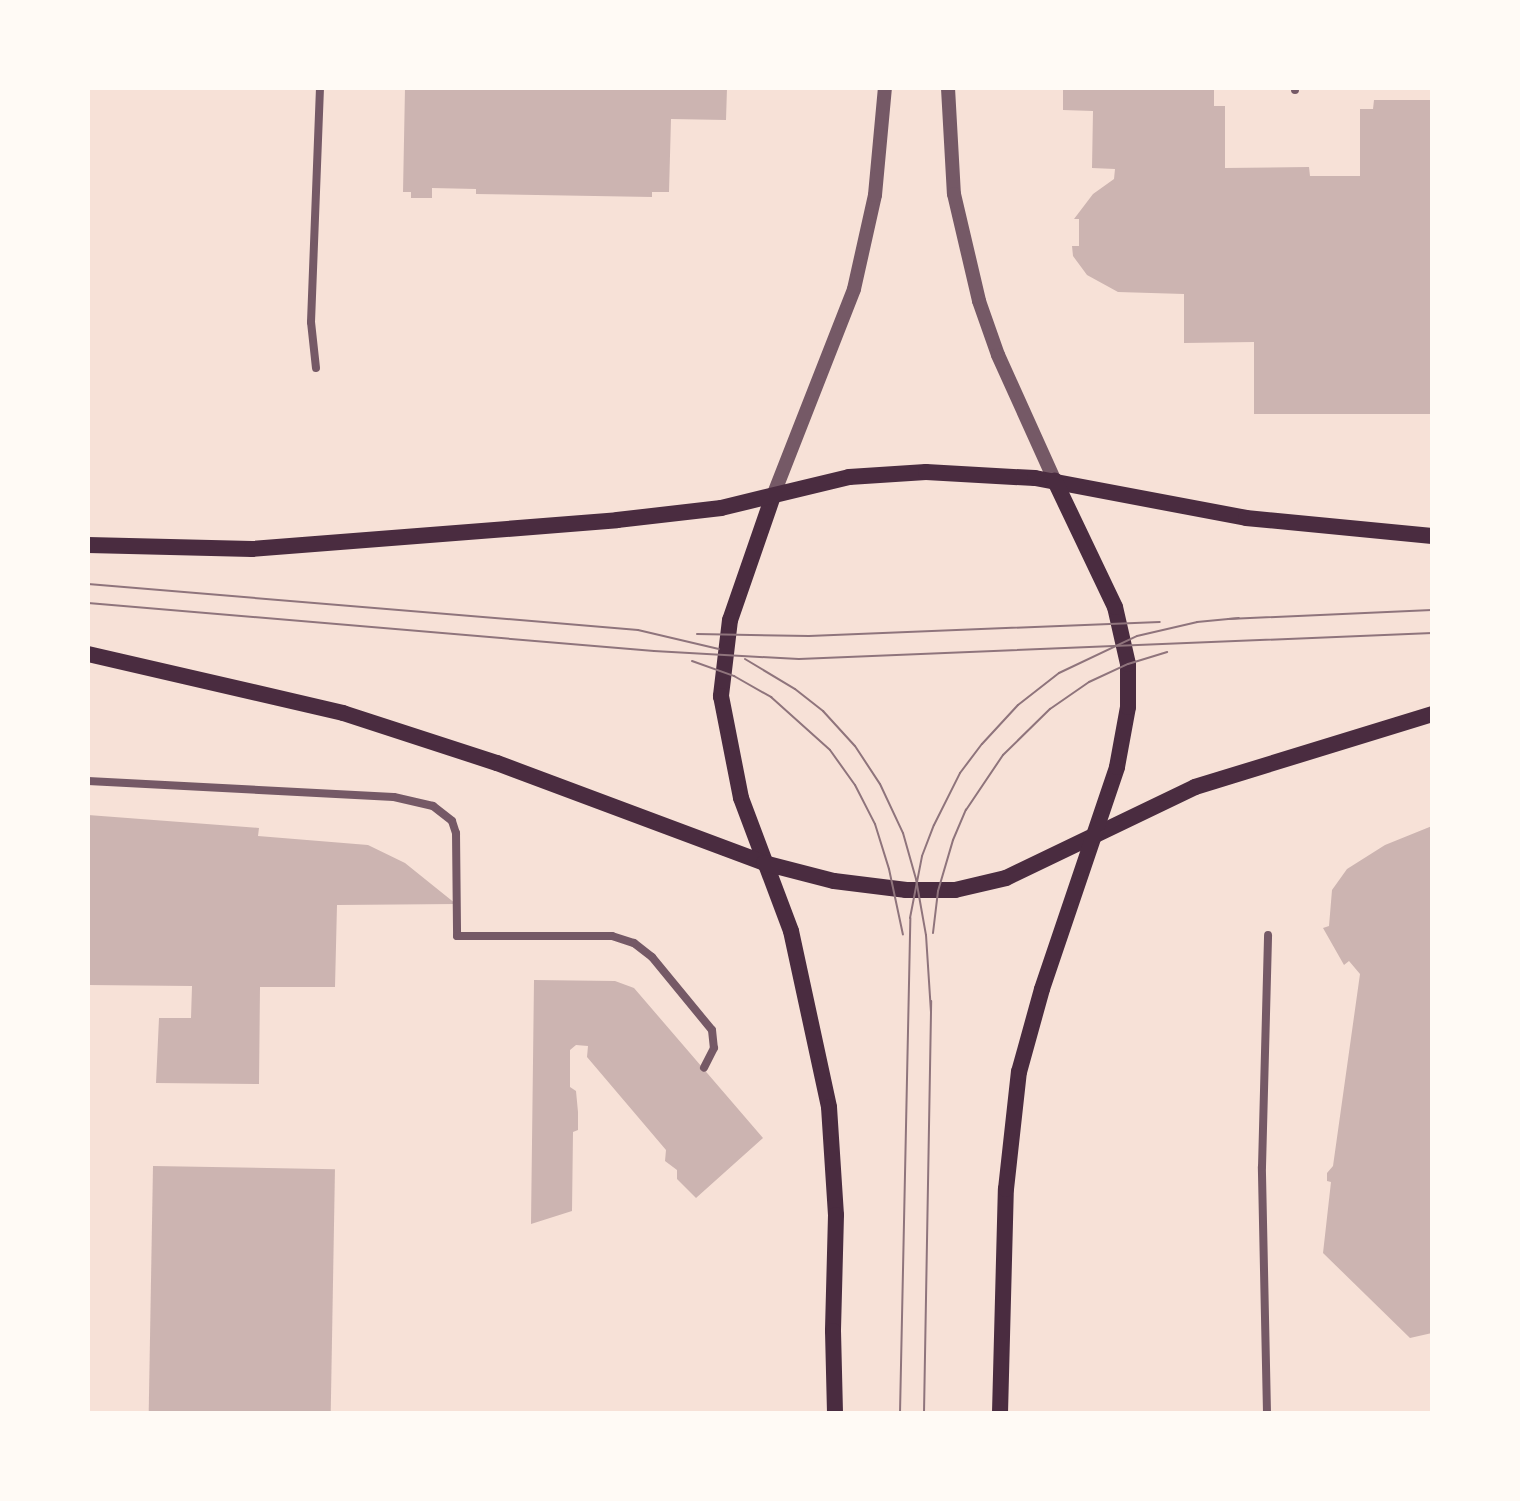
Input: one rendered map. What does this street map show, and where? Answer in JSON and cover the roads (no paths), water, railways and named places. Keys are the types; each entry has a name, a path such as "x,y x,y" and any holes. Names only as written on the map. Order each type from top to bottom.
{"main road":[{"path":"88,545 252,549 667,516 773,496 849,477 886,473 989,474 1055,481 1246,518 1432,536"},
{"path":"1000,1413 1006,1189 1014,1101 1033,1019 1123,744 1128,664 1115,607 1055,481"},
{"path":"773,496 730,620 721,696 732,765 764,863 791,931 829,1107 835,1201 835,1413"},
{"path":"88,654 301,701 424,738 764,863 861,885 955,890 1019,873 1208,782 1432,714"}],"street":[{"path":"316,368 311,322 320,88"},
{"path":"773,496 854,289 875,195 885,88"},
{"path":"948,88 951,165 972,275 987,329 1055,481"},
{"path":"88,781 394,797 433,806 452,821 456,833 457,936 612,936 634,943 652,957 712,1030 714,1048 704,1068"},
{"path":"1267,1413 1262,1167 1268,935"}],"tram line":[{"path":"88,584 638,630 719,649"},
{"path":"88,603 654,651 799,659 1432,633"},
{"path":"1228,619 1432,610"},
{"path":"900,1413 910,918 922,856 934,825 960,773 982,744 1018,705 1059,673 1137,636 1197,622 1239,618"},
{"path":"697,634 809,636 1160,622"},
{"path":"933,933 938,891 953,840 966,810 1003,755 1050,709 1089,682 1128,664 1167,652"},
{"path":"745,659 795,689 823,711 855,746 880,784 903,833 916,879 926,935 931,1012"},
{"path":"692,661 734,676 771,697 830,750 855,785 875,824 889,869 903,935"},
{"path":"924,1413 931,1001"}]}
